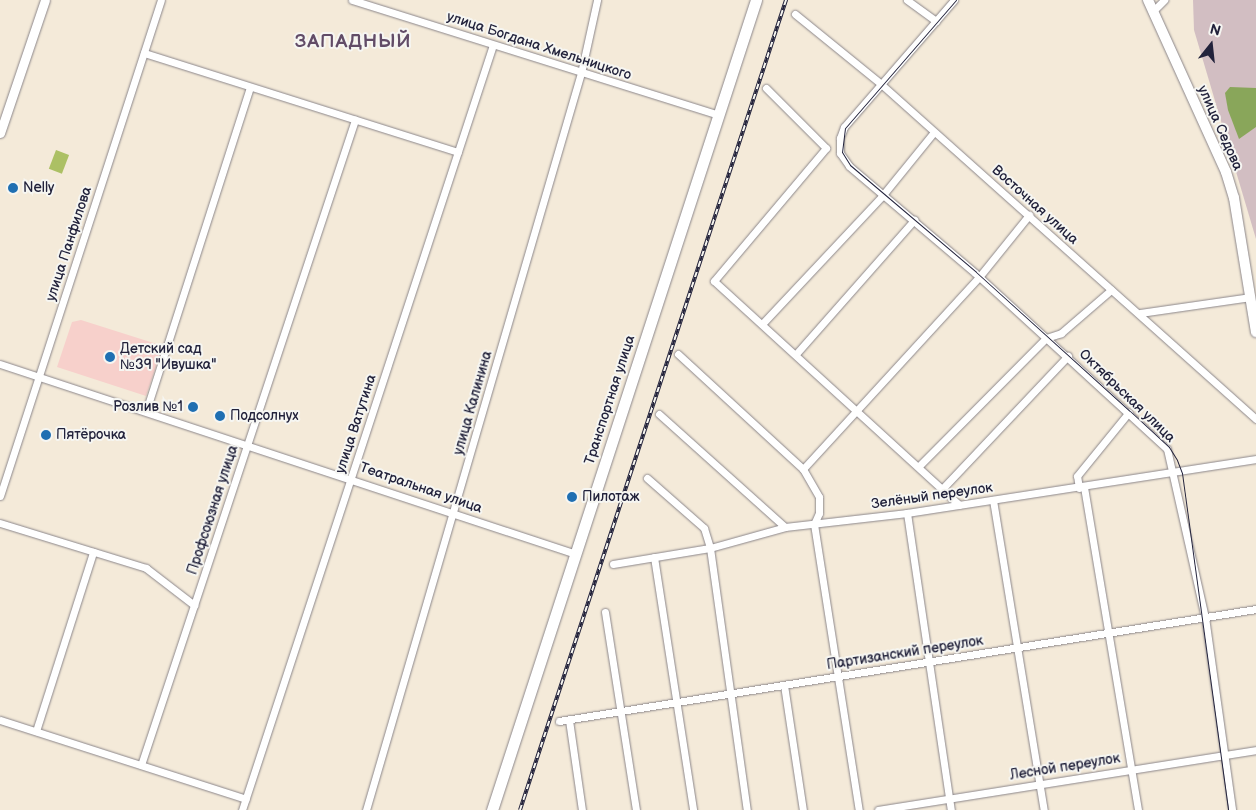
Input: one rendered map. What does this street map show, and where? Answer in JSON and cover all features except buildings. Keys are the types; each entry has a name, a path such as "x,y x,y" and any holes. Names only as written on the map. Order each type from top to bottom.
{"main road":[{"name":"Транспортная улица","path":"492,810 756,0"},
{"name":"улица Седова","path":"1148,0 1226,172 1234,198 1254,297 1256,332"}],"street":[{"path":"0,133 44,0"},
{"name":"улица Панфилова","path":"0,496 162,0"},
{"name":"улица Богдана Хмельницкого","path":"352,0 718,115"},
{"name":"улица Калинина","path":"366,810 581,73 598,0"},
{"path":"907,0 936,21"},
{"path":"881,84 954,0"},
{"path":"1153,11 1164,0"},
{"name":"Восточная улица","path":"795,14 881,84 1029,214 1256,419"},
{"name":"улица Ватутина","path":"242,810 493,45"},
{"path":"144,53 458,152"},
{"name":"Октябрьская улица","path":"881,84 844,127 839,145 844,159 1068,356 1167,449 1205,617 1232,810"},
{"path":"146,411 250,87"},
{"path":"766,88 826,148 714,281 943,488 959,506"},
{"name":"Профсоюзная улица","path":"142,765 355,120"},
{"path":"762,324 883,195 934,132"},
{"path":"803,469 979,277 1029,214"},
{"path":"796,354 914,220"},
{"path":"919,466 1046,338 1061,333 1111,290"},
{"path":"1140,313 1254,297"},
{"path":"678,354 803,469 820,505 814,524 859,810"},
{"path":"943,488 1068,356"},
{"name":"Театральная улица","path":"0,364 248,444 576,554"},
{"path":"1129,412 1078,476 1082,487 1110,633 1138,810"},
{"path":"659,414 786,527"},
{"name":"Зелёный переулок","path":"613,564 710,548 786,527 959,506 1173,474 1256,459"},
{"path":"647,478 704,528 710,548 747,810"},
{"path":"993,500 1044,810"},
{"path":"907,513 951,810"},
{"path":"0,523 146,568 194,605"},
{"path":"36,732 93,552"},
{"path":"654,557 693,810"},
{"name":"Партизанский переулок","path":"559,722 1256,609"},
{"path":"605,612 636,810"},
{"path":"784,685 802,810"},
{"path":"0,720 246,799"},
{"path":"569,720 582,810"},
{"name":"Лесной переулок","path":"878,810 1256,750"}],"shaded area":[{"path":"1193,0 1256,0 1256,239 1194,30"},
{"name":"Детский сад №39 \"Ивушка\"","path":"81,320 163,346 146,396 57,367 72,322"}],"green space":[{"path":"1230,87 1256,88 1256,127 1239,139 1228,110 1225,93"},
{"path":"56,150 69,155 62,174 49,169"}],"tram line":[{"path":"956,0 845,128 842,152 850,165 976,272 1130,411 1169,447 1177,460 1182,473 1228,810"}],"railway":[{"path":"520,810 786,0"}],"place":[{"name":"Nelly","path":"13,188"},
{"name":"Детский сад №39 \"Ивушка\"","path":"110,357"},
{"name":"Розлив №1","path":"193,407"},
{"name":"Подсолнух","path":"220,416"},
{"name":"Пятёрочка","path":"46,435"},
{"name":"Пилотаж","path":"572,497"}],"district":[{"name":"ЗАПАДНЫЙ","path":"353,42"}]}
